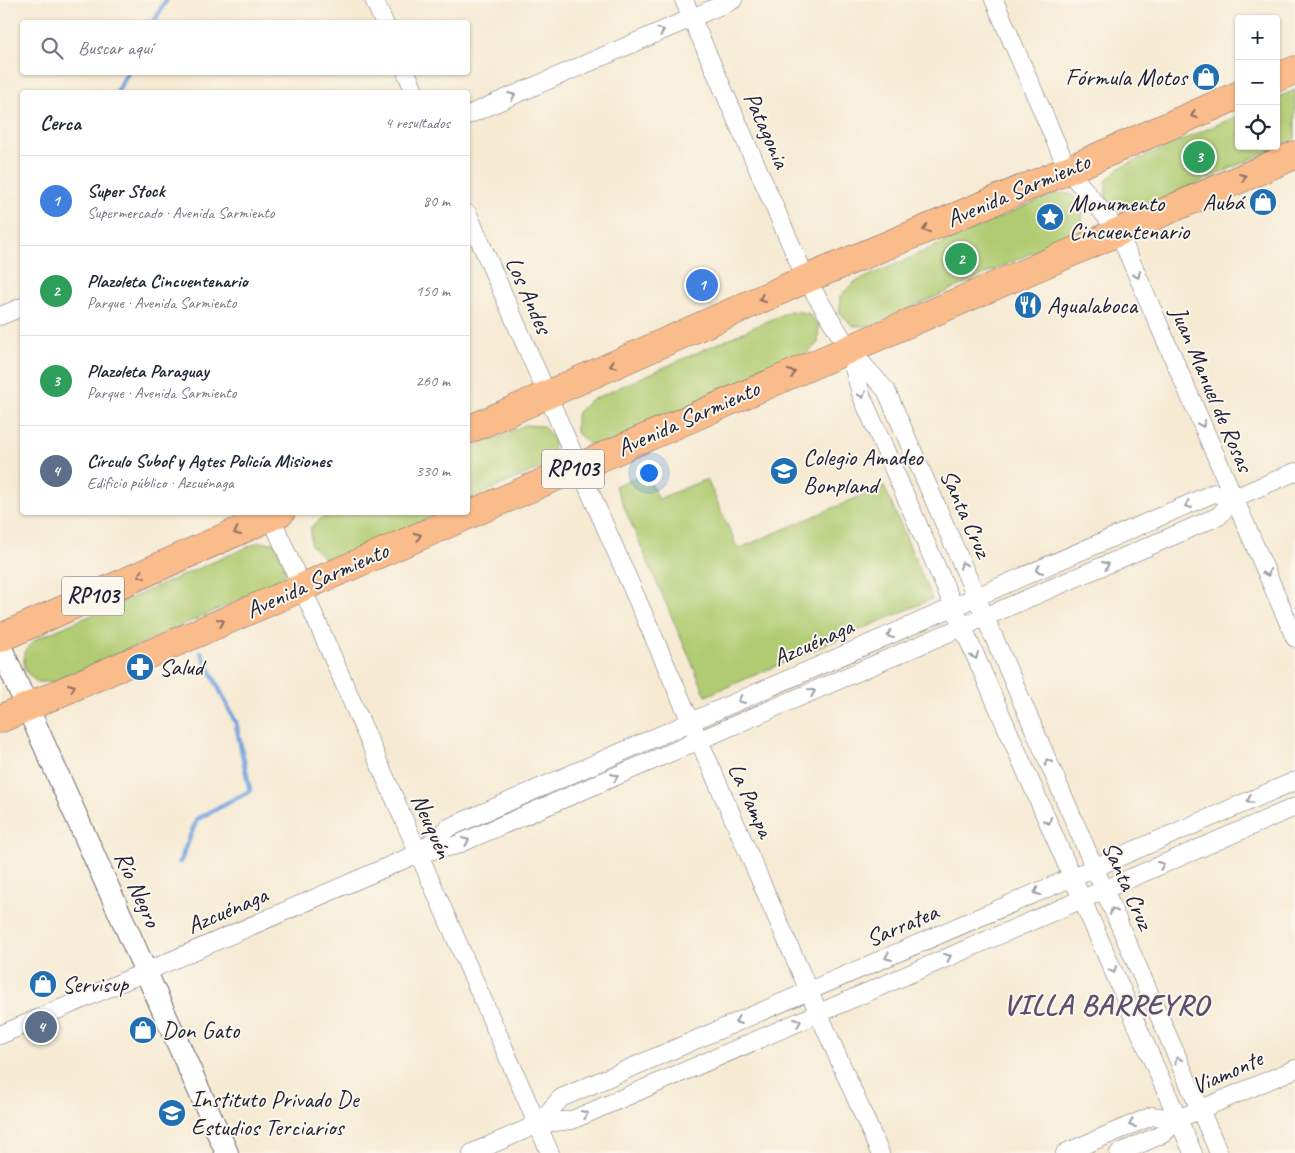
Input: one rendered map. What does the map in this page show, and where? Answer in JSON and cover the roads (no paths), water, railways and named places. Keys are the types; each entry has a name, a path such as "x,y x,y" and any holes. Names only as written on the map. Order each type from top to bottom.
{"main road":[{"path":"1280,76 1295,70"},
{"name":"Avenida Sarmiento","path":"470,429 806,279 1068,170 1235,97"},
{"name":"Avenida Sarmiento","path":"470,514 1118,230 1295,155"},
{"name":"RP103","path":"0,638 276,515"},
{"name":"Avenida Sarmiento","path":"0,719 467,515"}],"street":[{"path":"374,0 383,20"},
{"name":"Patagonia","path":"684,0 806,279 848,348"},
{"path":"470,114 733,0"},
{"name":"Juan Manuel de Rosas","path":"994,0 1068,170 1118,230 1295,638"},
{"path":"407,75 413,90"},
{"name":"Los Andes","path":"470,219 577,467"},
{"path":"0,316 20,308"},
{"name":"Santa Cruz","path":"848,348 886,390 1219,1153"},
{"name":"Santa Cruz","path":"848,348 862,397 1193,1153"},
{"name":"La Pampa","path":"577,467 880,1153"},
{"name":"Azcuénaga","path":"0,1035 419,853 454,846 1219,516 1234,498 1295,472"},
{"name":"Azcuénaga","path":"419,853 448,828 954,607 1214,494 1234,498"},
{"name":"Neuquén","path":"276,515 300,588 419,853 550,1153"},
{"name":"Río Negro","path":"0,646 227,1153"},
{"name":"Sarratea","path":"538,1124 561,1098 1295,781"},
{"name":"Sarratea","path":"472,1153 538,1124 572,1120 1295,808"},
{"name":"Viamonte","path":"1119,1153 1163,1134 1178,1120 1295,1069"},
{"name":"Viamonte","path":"1066,1153 1152,1116 1178,1120"}],"waterway":[{"path":"155,20 166,0"},
{"path":"118,90 126,75"},
{"path":"180,862 197,819 250,791 236,723 201,652"}],"place":[{"name":"Fórmula Motos","path":"1206,77"},
{"name":"Plazoleta Paraguay","path":"1199,157"},
{"name":"Aubá","path":"1263,202"},
{"name":"Monumento Cincuentenario","path":"1050,217"},
{"name":"Plazoleta Cincuentenario","path":"961,259"},
{"name":"Super Stock","path":"702,285"},
{"name":"Agualaboca","path":"1028,305"},
{"name":"Colegio Amadeo Bonpland","path":"784,471"},
{"name":"Salud","path":"140,667"},
{"name":"Servisup","path":"43,984"},
{"name":"Círculo Subof y Agtes Policía Misiones","path":"41,1027"},
{"name":"Don Gato","path":"143,1030"},
{"name":"Instituto Privado De Estudios Terciarios","path":"172,1113"}],"district":[{"name":"VILLA BARREYRO","path":"1106,1004"}]}
